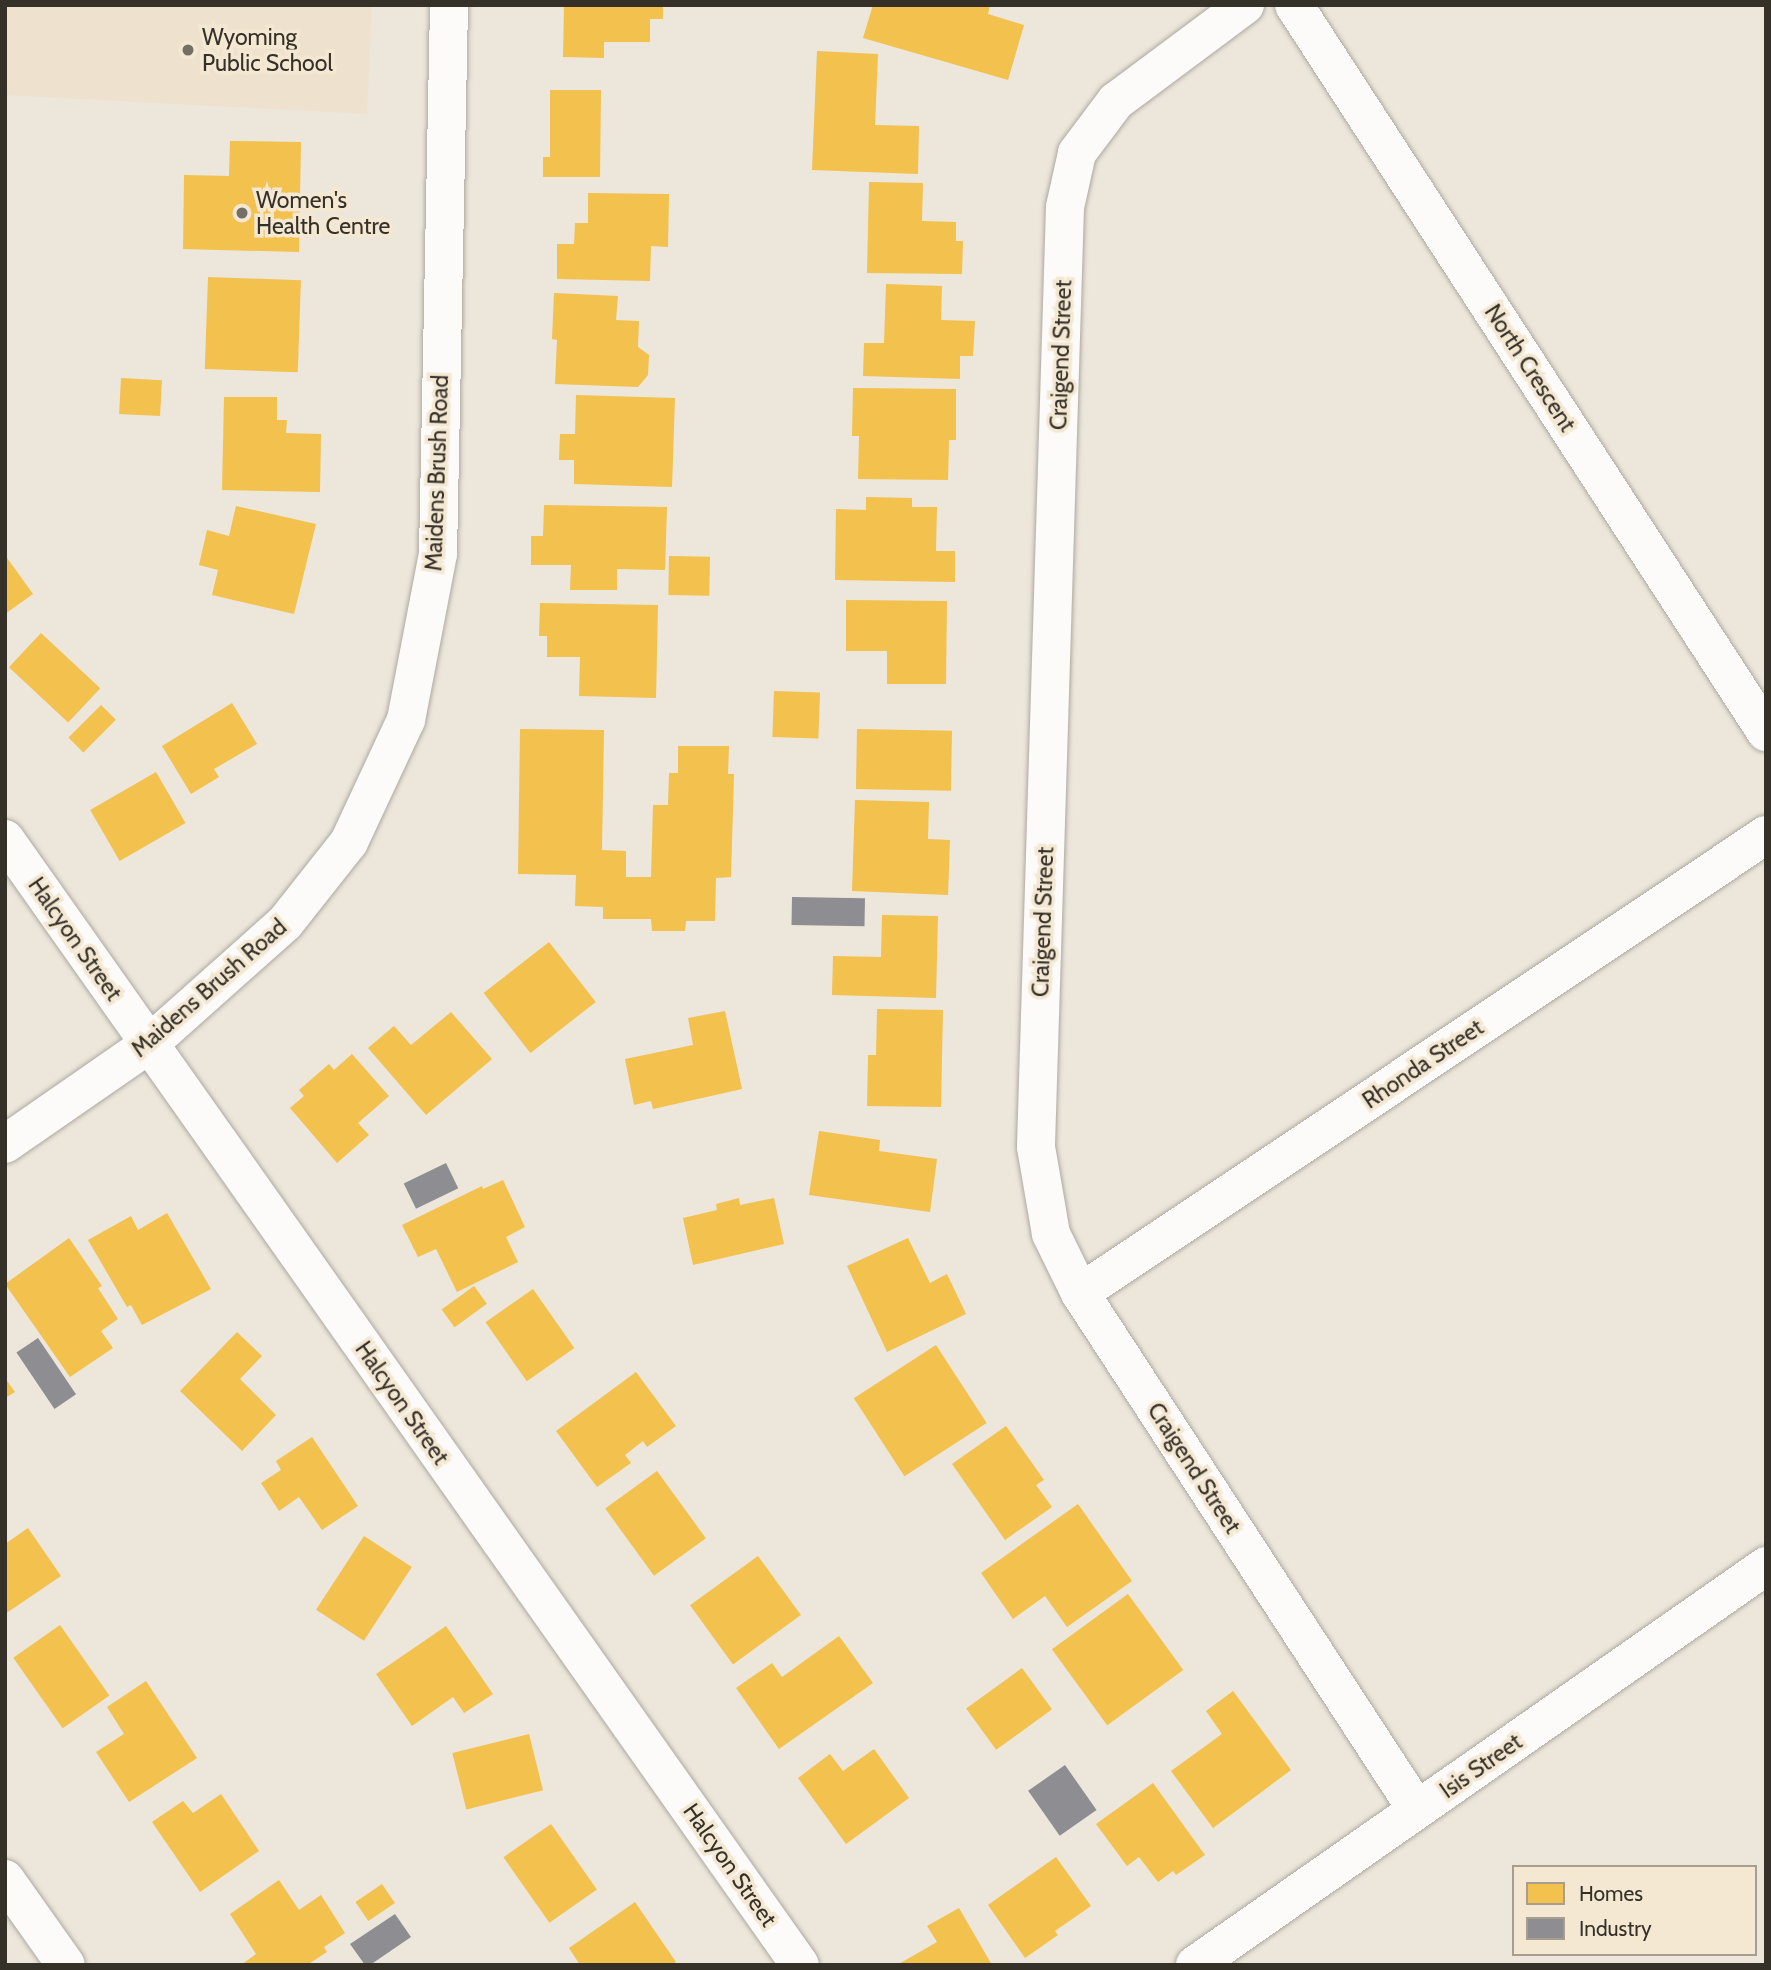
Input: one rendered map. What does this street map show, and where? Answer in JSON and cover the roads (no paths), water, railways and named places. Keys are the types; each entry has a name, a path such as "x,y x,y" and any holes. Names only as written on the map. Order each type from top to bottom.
{"street":[{"name":"Maidens Brush Road","path":"5,1144 148,1045 285,923 349,842 406,720 438,554 449,5"},
{"name":"Craigend Street","path":"1245,5 1116,101 1077,153 1065,207 1037,1147 1051,1234 1080,1293 1417,1810"},
{"name":"North Crescent","path":"1294,5 1766,732"},
{"name":"Rhonda Street","path":"1080,1293 1766,835"},
{"name":"Halcyon Street","path":"5,839 800,1965"},
{"name":"Isis Street","path":"1195,1965 1766,1566"},
{"path":"5,1879 66,1965"}],"place":[{"name":"Wyoming Public School","path":"188,50"},
{"name":"Women's Health Centre","path":"242,213"}]}
